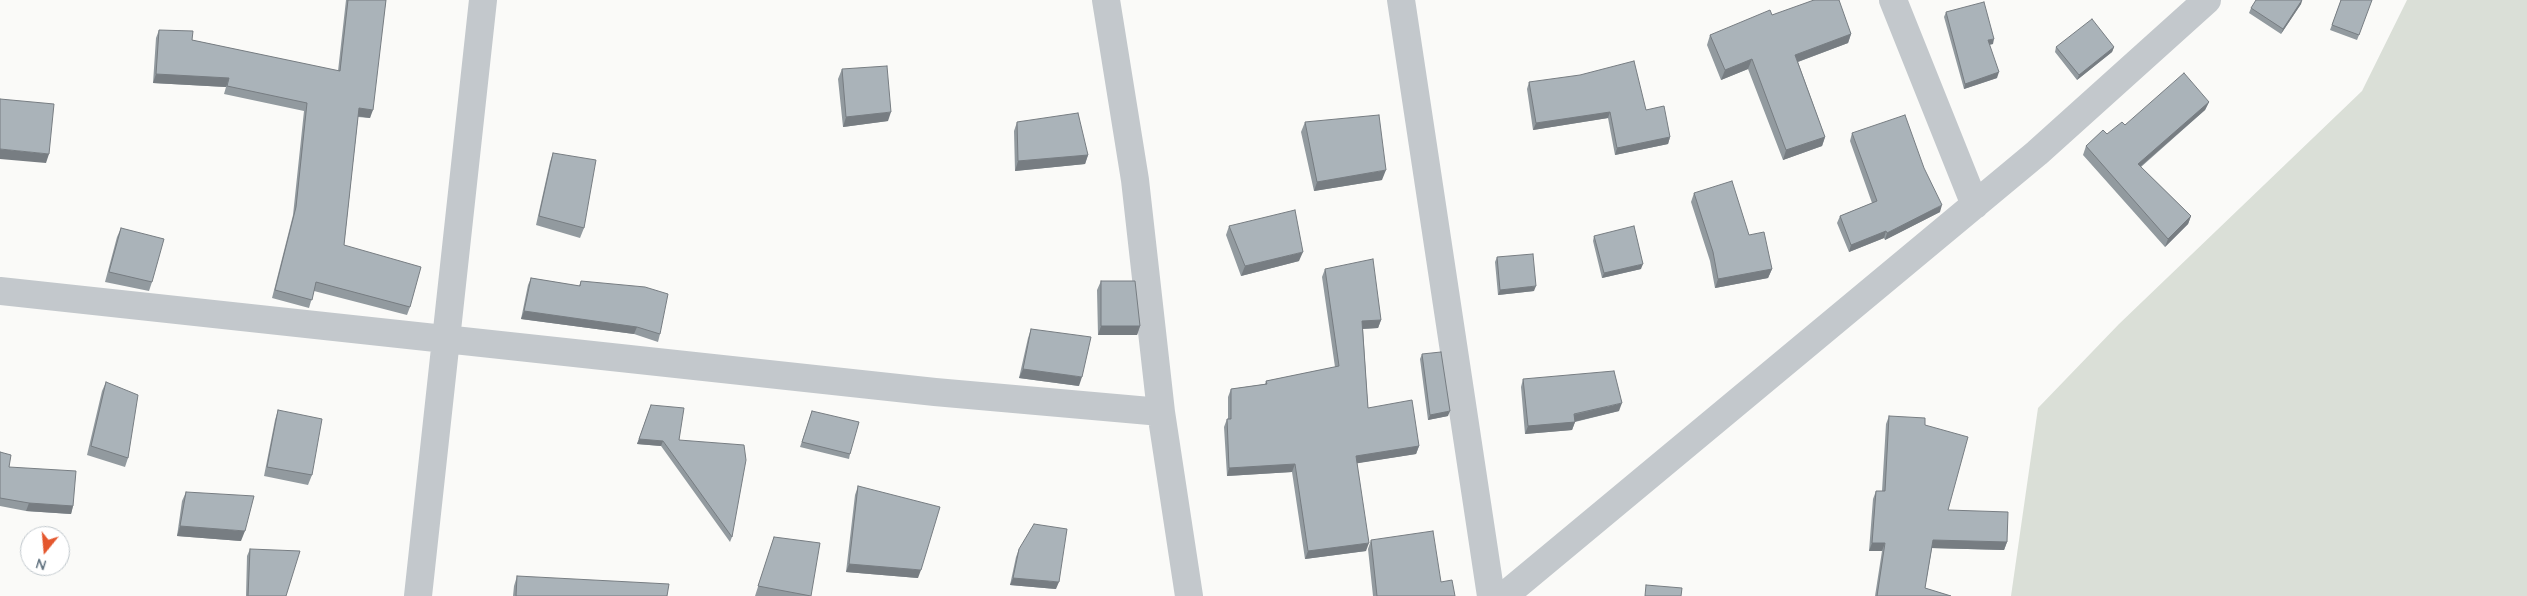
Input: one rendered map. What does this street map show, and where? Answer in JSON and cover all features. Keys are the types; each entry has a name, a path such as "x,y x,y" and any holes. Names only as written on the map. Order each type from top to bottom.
{"street":[{"path":"418,596 483,0"},
{"path":"1106,0 1135,180 1161,412 1189,596"},
{"path":"1401,0 1491,596"},
{"path":"1893,0 1975,205"},
{"path":"1504,596 2037,153 2208,0"},
{"path":"0,291 925,390 1161,412"}],"shaded area":[{"path":"2407,0 2527,0 2527,596 2011,596 2038,408 2119,324 2362,91"}],"building":[{"path":"348,0 386,0 373,110 359,108 344,245 421,267 410,307 316,282 312,300 275,290 296,207 307,103 227,86 229,78 156,74 159,30 193,31 192,40 340,71"},
{"path":"1814,0 1839,0 1851,34 1795,55 1825,137 1786,150 1752,59 1725,70 1710,35 1770,10 1772,15"},
{"path":"2256,0 2302,0 2283,29 2251,8"},
{"path":"2341,0 2372,0 2359,35 2332,25"},
{"path":"1984,2 1994,39 1988,40 1999,72 1965,84 1946,12"},
{"path":"2092,19 2114,47 2079,75 2056,47"},
{"path":"1634,61 1646,110 1664,106 1670,137 1617,148 1610,112 1536,123 1529,82 1580,75"},
{"path":"887,66 891,112 846,117 842,69"},
{"path":"2184,73 2209,102 2138,164 2191,216 2168,239 2086,146 2103,130 2107,134 2122,122 2125,125"},
{"path":"0,99 54,104 49,154 0,149"},
{"path":"1078,113 1088,155 1018,161 1017,122"},
{"path":"1379,115 1386,170 1317,182 1305,122"},
{"path":"1905,115 1924,168 1942,205 1887,233 1886,231 1851,245 1840,216 1877,201 1852,133"},
{"path":"553,153 596,160 584,228 539,216"},
{"path":"1732,181 1749,235 1764,232 1772,269 1718,279 1713,252 1694,193"},
{"path":"1295,210 1303,252 1245,266 1229,226"},
{"path":"1634,226 1643,264 1604,273 1594,236"},
{"path":"121,228 164,239 152,282 109,272"},
{"path":"1533,254 1536,286 1500,290 1497,257"},
{"path":"1373,259 1381,320 1362,321 1368,408 1412,400 1419,446 1356,456 1369,543 1308,551 1295,464 1229,468 1227,419 1231,419 1231,389 1267,384 1266,381 1339,366 1325,269"},
{"path":"531,278 580,286 581,281 645,287 668,294 660,334 637,327 524,311"},
{"path":"1101,281 1135,281 1140,326 1101,326"},
{"path":"1031,329 1091,337 1082,377 1023,369"},
{"path":"1441,352 1450,411 1430,415 1422,354"},
{"path":"1614,371 1622,403 1574,414 1575,422 1528,426 1523,379"},
{"path":"106,382 138,395 128,458 91,446"},
{"path":"651,405 684,408 679,440 744,445 746,460 732,537 663,441 639,439"},
{"path":"278,410 322,419 312,475 267,467"},
{"path":"812,411 859,422 850,454 802,442"},
{"path":"1889,416 1925,418 1925,425 1968,437 1948,510 2008,512 2007,542 1933,540 1925,588 1951,596 1877,596 1885,543 1872,543 1876,491 1885,491"},
{"path":"0,452 11,455 9,467 76,471 73,506 29,503 0,498"},
{"path":"858,486 940,507 921,570 849,564"},
{"path":"186,492 254,496 245,531 180,526"},
{"path":"1034,524 1067,529 1059,582 1013,578 1019,549"},
{"path":"1433,531 1441,582 1452,580 1455,596 1377,596 1371,540"},
{"path":"774,537 820,543 811,596 758,586"},
{"path":"250,549 300,551 286,596 248,596"},
{"path":"517,576 669,584 667,596 516,596"},
{"path":"1646,585 1682,588 1681,596 1645,596"}]}
